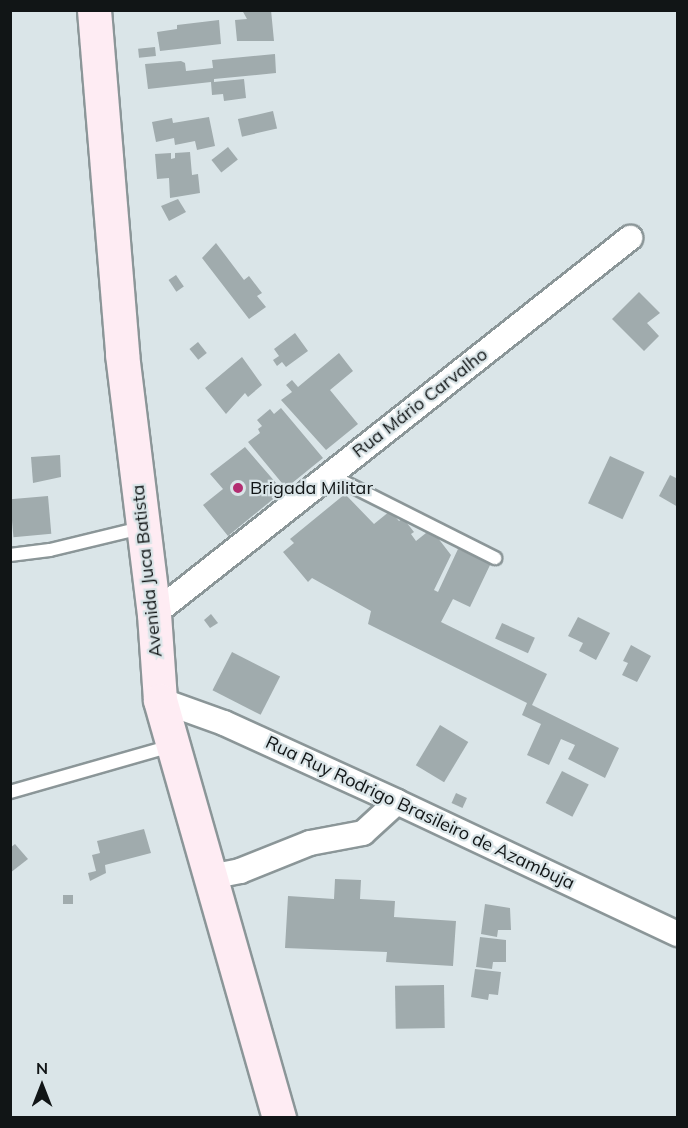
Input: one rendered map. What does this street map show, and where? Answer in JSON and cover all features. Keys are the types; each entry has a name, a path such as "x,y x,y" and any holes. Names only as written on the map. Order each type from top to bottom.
{"main road":[{"name":"Avenida Juca Batista","path":"94,10 122,354 154,614 160,700 279,1118"}],"street":[{"name":"Rua Mário Carvalho","path":"154,614 630,238"},
{"name":"Rua Ruy Rodrigo Brasileiro de Azambuja","path":"160,700 224,723 678,934"},
{"path":"210,877 240,871 310,843 363,833 397,802"}],"lane":[{"path":"330,475 495,558"},
{"path":"10,555 50,550 143,527"},
{"path":"10,792 173,746"}],"building":[{"path":"242,10 271,10 274,41 237,41 235,20 247,19"},
{"path":"219,20 221,44 160,51 157,32 177,29 177,25"},
{"path":"155,47 156,56 139,58 138,49"},
{"path":"275,54 276,73 214,79 214,82 244,79 246,98 224,101 223,94 212,95 211,82 148,89 145,64 181,61 185,63 186,71 213,68 212,60"},
{"path":"273,111 277,129 242,137 238,119"},
{"path":"209,117 215,146 197,150 195,141 175,145 174,138 156,142 152,122 172,118 173,123"},
{"path":"228,147 238,160 221,173 211,160"},
{"path":"190,152 192,175 198,174 200,193 170,198 169,178 157,179 155,154 171,153 171,159 175,158 175,153"},
{"path":"178,199 186,212 169,221 161,206"},
{"path":"216,243 244,280 249,276 262,293 257,296 266,307 249,319 202,258"},
{"path":"176,275 184,287 176,292 169,280"},
{"path":"639,292 660,313 647,323 659,336 644,351 612,319"},
{"path":"295,333 308,351 286,367 282,362 277,366 273,360 279,356 274,349"},
{"path":"198,342 207,353 198,360 189,349"},
{"path":"339,353 353,371 330,390 358,424 326,450 281,400 292,392 286,385 292,380 298,387"},
{"path":"242,357 262,385 248,397 245,393 226,414 205,388"},
{"path":"281,408 323,458 286,488 248,442 260,433 258,429 262,426 257,420 270,409 274,414"},
{"path":"245,447 283,491 228,536 203,505 223,489 210,474"},
{"path":"60,455 61,477 33,483 31,457"},
{"path":"610,456 644,472 622,519 588,503"},
{"path":"670,475 678,479 678,507 659,496"},
{"path":"345,494 374,524 390,511 399,521 403,518 414,532 411,534 416,541 431,529 451,555 434,590 438,592 458,549 491,563 470,607 453,599 441,622 547,674 532,705 619,748 605,778 568,759 575,745 561,739 549,765 527,755 541,724 522,715 527,703 368,624 371,611 312,578 308,582 283,552 294,543 290,539"},
{"path":"48,496 51,534 13,537 10,499"},
{"path":"211,614 218,623 210,628 204,620"},
{"path":"578,617 610,633 596,660 579,651 583,643 568,636"},
{"path":"502,623 535,638 528,653 495,639"},
{"path":"631,645 651,656 637,682 622,675 628,663 623,661"},
{"path":"232,652 280,677 261,715 212,690"},
{"path":"440,725 468,742 444,782 416,765"},
{"path":"562,771 589,785 572,817 546,803"},
{"path":"456,793 467,798 462,808 452,803"},
{"path":"144,829 151,853 105,865 106,873 90,881 88,873 96,871 92,855 100,853 97,841"},
{"path":"15,844 28,859 10,873 10,848"},
{"path":"335,879 361,880 360,899 395,901 394,917 456,921 453,966 386,962 387,952 285,948 288,896 334,899"},
{"path":"63,895 73,895 73,904 63,904"},
{"path":"485,904 510,908 511,930 498,930 497,937 481,934"},
{"path":"480,937 506,940 506,962 493,962 492,969 476,967"},
{"path":"475,969 501,972 498,995 489,994 488,1000 471,997"},
{"path":"444,985 445,1028 396,1029 395,986"}],"place":[{"name":"Brigada Militar","path":"238,488"}]}
